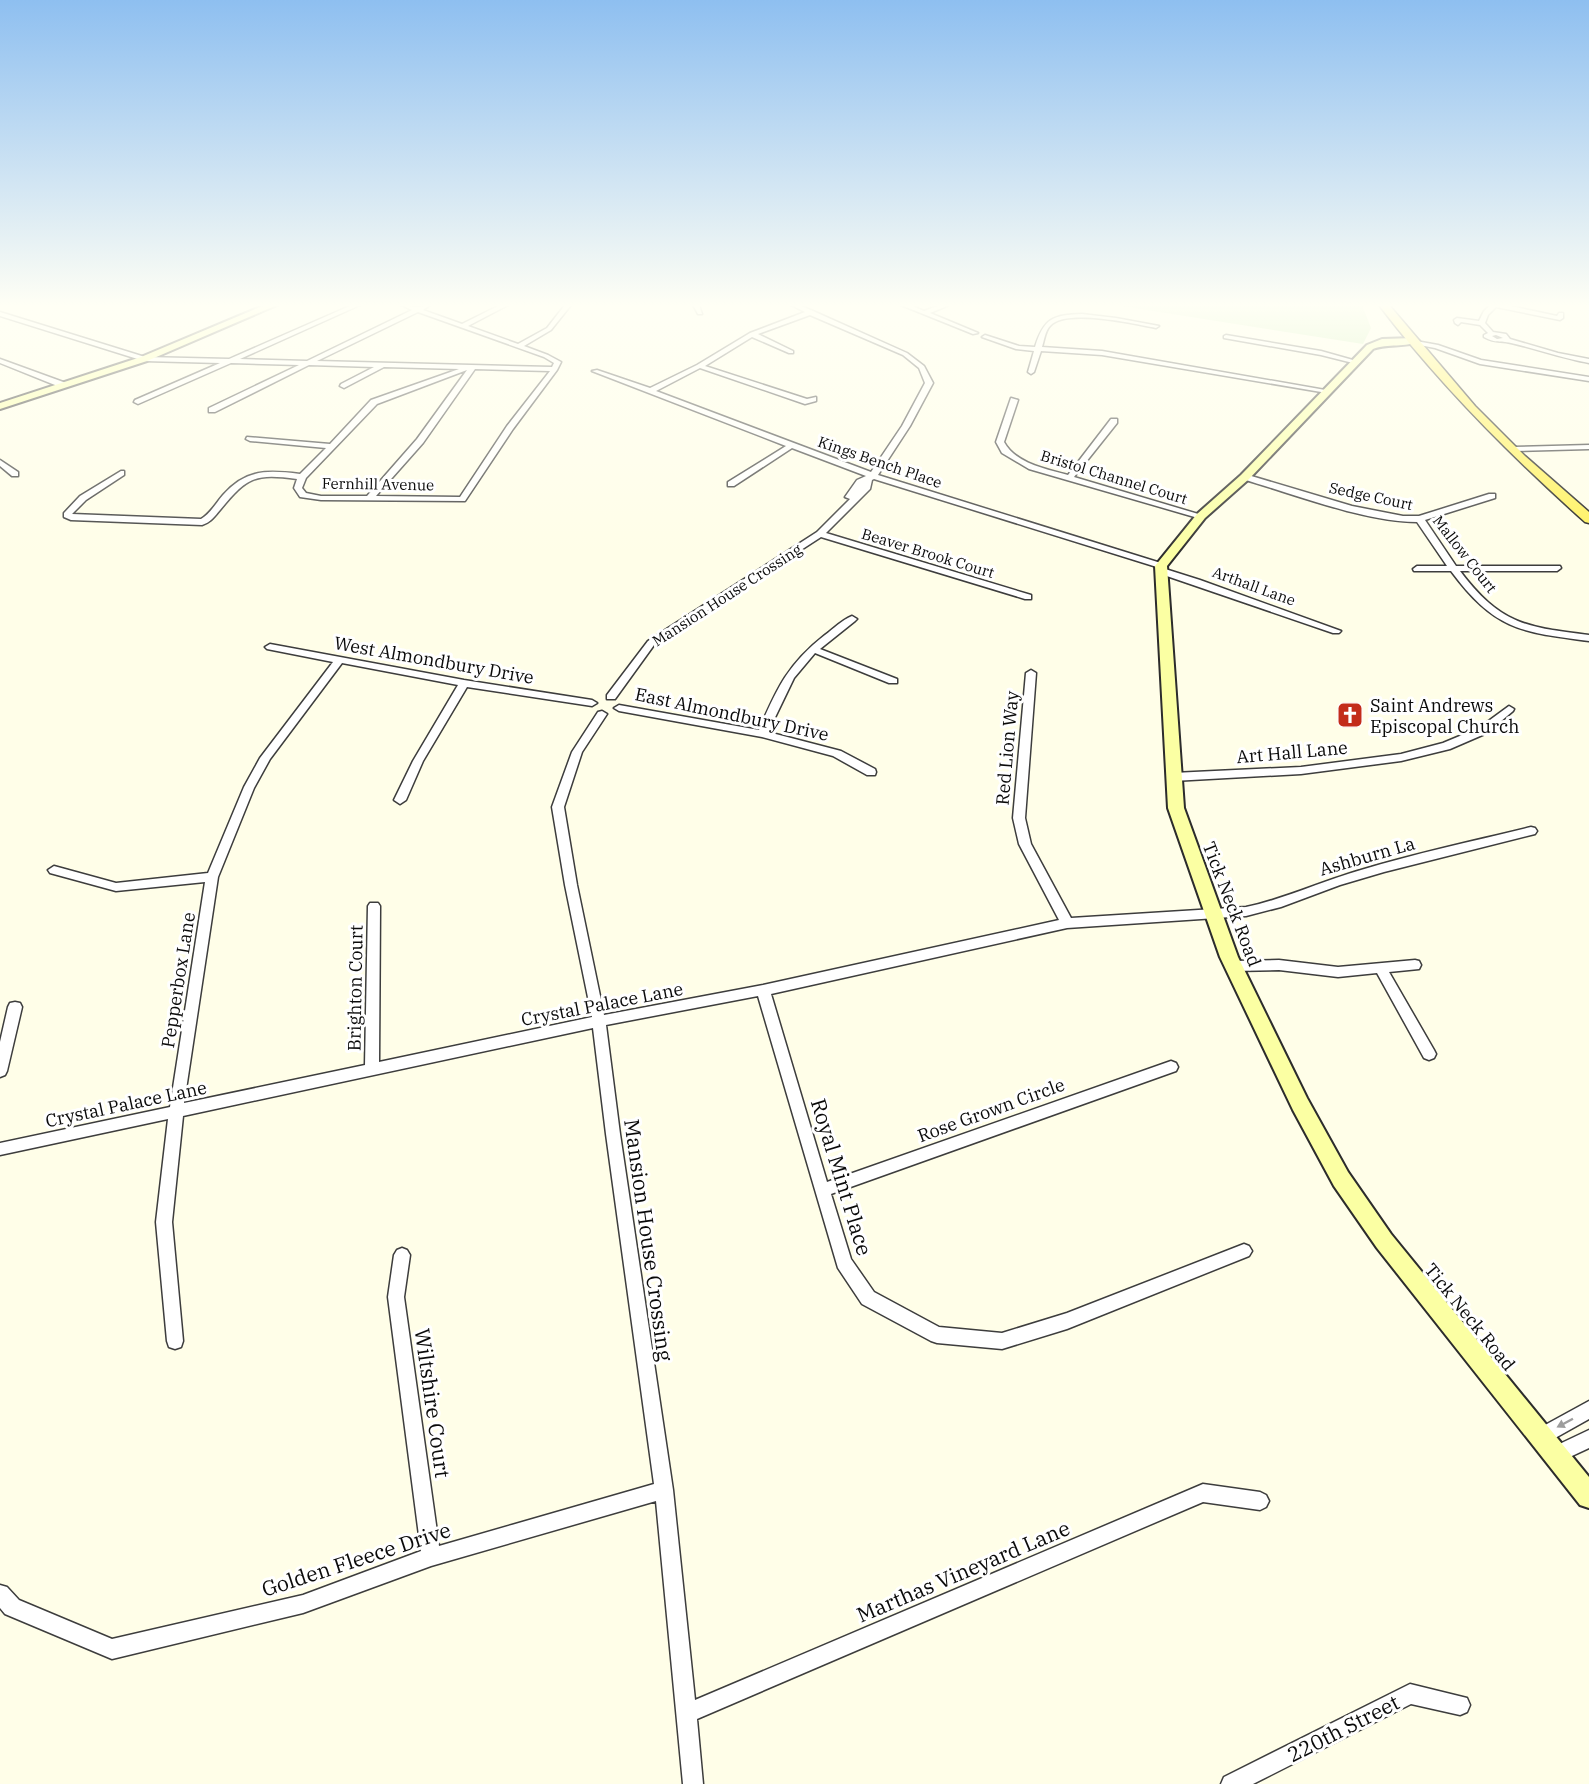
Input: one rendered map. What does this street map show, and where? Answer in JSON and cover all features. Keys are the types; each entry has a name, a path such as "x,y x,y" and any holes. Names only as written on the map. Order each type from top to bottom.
{"main road":[{"path":"1454,388 1512,449 1589,519"}],"street":[{"path":"0,406 53,388"},
{"path":"138,402 169,388"},
{"path":"212,410 256,388"},
{"path":"121,473 83,498 67,515 82,518 202,522 207,520 239,481 247,477 269,472 302,477 374,402 412,388"},
{"path":"370,498 420,441 457,388"},
{"name":"Fernhill Avenue","path":"302,477 298,488 303,495 321,498 462,499 510,428 540,388"},
{"name":"Kings Bench Place","path":"647,388 871,478 1161,569"},
{"path":"766,388 808,402 813,399"},
{"name":"Mansion House Crossing","path":"611,697 651,644 820,534 867,487 906,426 927,388"},
{"path":"1311,388 1327,391"},
{"path":"1161,569 1201,516 1245,477 1330,388"},
{"name":"Bristol Channel Court","path":"1014,400 1000,442 1005,451 1032,467 1201,516"},
{"path":"1070,477 1114,421"},
{"path":"249,439 331,446"},
{"path":"730,484 791,446"},
{"path":"1579,447 1589,456"},
{"path":"1512,449 1589,447"},
{"path":"0,462 15,474"},
{"name":"Sedge Court","path":"1245,477 1350,508 1403,519 1420,519 1492,496"},
{"name":"Mallow Court","path":"1420,519 1455,570 1481,601 1508,620 1536,631 1589,638"},
{"name":"Beaver Brook Court","path":"820,534 1028,597"},
{"path":"1417,569 1557,568"},
{"name":"Arthall Lane","path":"1161,569 1336,631"},
{"name":"Tick Neck Road","path":"1161,569 1176,808 1233,966 1300,1104 1341,1179 1384,1241 1589,1496"},
{"path":"762,734 783,686 813,649 852,619"},
{"name":"West Almondbury Drive","path":"270,647 597,708"},
{"path":"813,649 893,681"},
{"name":"Pepperbox Lane","path":"175,1341 164,1222 176,1112 212,877 249,787 265,758 339,661"},
{"name":"Red Lion Way","path":"1031,673 1019,818 1025,844 1067,923"},
{"path":"400,800 418,761 464,683"},
{"path":"602,697 611,697 619,702 619,708 610,713 597,708 602,697"},
{"name":"Mansion House Crossing","path":"597,708 576,752 558,807 571,885 599,1021 664,1490 688,1713 693,1784"},
{"name":"East Almondbury Drive","path":"619,708 762,734 837,753 871,772"},
{"name":"Art Hall Lane","path":"1173,777 1308,770 1409,756 1466,740 1500,721 1509,709"},
{"name":"Ashburn La","path":"1214,913 1233,915 1273,907 1335,882 1531,831"},
{"path":"54,870 116,887 212,877"},
{"name":"Brighton Court","path":"372,1071 374,906"},
{"name":"Crystal Palace Lane","path":"0,1149 599,1021 763,990 1067,923 1214,913"},
{"path":"1233,966 1279,965 1338,972 1414,965"},
{"path":"1381,969 1429,1054"},
{"name":"Royal Mint Place","path":"763,990 844,1263 868,1298 938,1335 1002,1341 1067,1321 1244,1251"},
{"path":"0,1071 15,1007"},
{"name":"Rose Grown Circle","path":"823,1190 1171,1067"},
{"name":"Wiltshire Court","path":"402,1255 396,1296 431,1557"},
{"path":"1542,1436 1589,1410"},
{"path":"1557,1454 1589,1439"},
{"name":"Golden Fleece Drive","path":"0,1594 12,1607 112,1649 303,1604 431,1557 664,1490"},
{"name":"Marthas Vineyard Lane","path":"688,1713 1203,1493 1260,1502"},
{"name":"220th Street","path":"1235,1783 1410,1694 1460,1705"}],"place":[{"name":"Saint Andrews Episcopal Church","path":"1350,715"}]}
